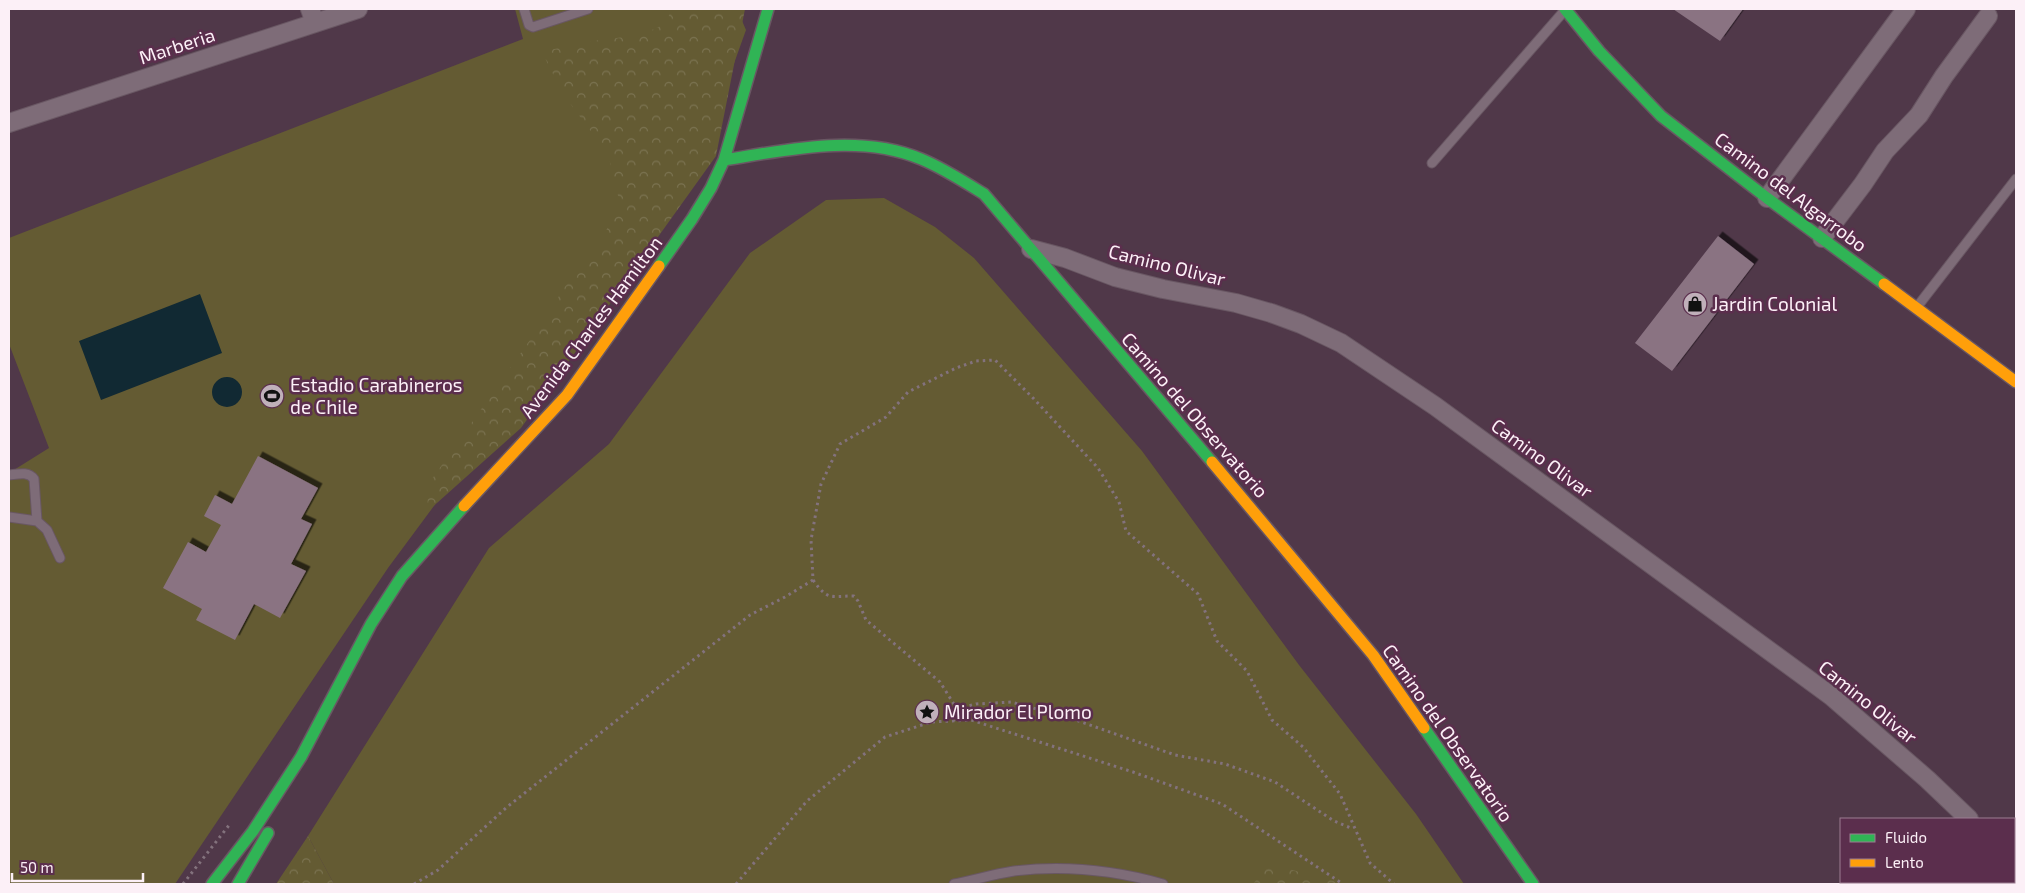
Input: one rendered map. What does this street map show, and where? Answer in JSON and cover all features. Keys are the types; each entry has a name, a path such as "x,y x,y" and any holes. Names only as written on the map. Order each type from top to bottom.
{"street":[{"name":"Marberia","path":"9,124 313,16 358,9"},
{"name":"Avenida Charles Hamilton","path":"212,884 253,831 301,757 371,624 397,583 444,527 536,431 567,395 673,247 710,188 724,160 768,9"},
{"name":"Camino del Algarrobo","path":"1566,9 1599,51 1661,116 1767,198 2016,382"},
{"path":"1767,198 1906,9"},
{"path":"1822,238 1863,184 1885,151 1919,115 1944,76 1988,16"},
{"name":"Camino del Observatorio","path":"724,160 837,144 882,147 904,152 946,169 984,194 1373,654 1533,884"},
{"name":"Camino Olivar","path":"1029,248 1163,290 1236,303 1271,313 1301,324 1341,343 1435,406 1831,696 1886,743 1968,818"},
{"name":"Avenida Charles Hamilton","path":"238,884 261,846 284,800 301,757"}],"lane":[{"path":"524,9 529,25 533,28 588,9"},
{"path":"1432,162 1566,9"},
{"path":"1917,308 2016,179"},
{"path":"9,475 26,473 31,475 34,480 37,521"},
{"path":"9,517 37,521 47,530 60,558"},
{"path":"954,884 1014,872 1066,868 1117,873 1163,884"}],"path":[{"path":"954,721 957,708 940,682 866,620 854,596 828,596 823,594 813,580 811,540 821,484 840,444 886,417 908,392 976,361 995,360 1098,468 1119,502 1126,531 1198,594 1217,641 1247,671 1272,720 1303,746 1340,794 1370,863 1394,884"},
{"path":"414,884 438,870 507,806 750,615 813,580"},
{"path":"957,708 976,704 1011,702 1070,718 1175,755 1225,764 1275,782 1334,821 1354,829"},
{"path":"736,884 807,801 885,737 931,722 971,720 1133,772 1222,804 1343,884"}],"green space":[{"name":"Estadio Carabineros de Chile","path":"515,9 737,9 746,30 708,136 388,568 175,884 9,884 9,473 49,448 9,344 9,238 523,39"},
{"path":"672,9 745,9 716,156 521,428 428,511 427,486 544,320 564,288 599,244 620,204 608,154 563,94 545,58 549,50 600,40 641,35 665,24"},
{"path":"884,198 935,227 974,258 1142,451 1299,665 1416,814 1464,884 334,884 308,836 489,548 609,444 750,253 826,200"},
{"path":"308,836 334,884 276,884"},
{"path":"1270,864 1341,883 1342,884 1253,884"}],"water":[{"path":"200,294 222,353 101,400 79,341"},
{"path":"227,377 238,381 242,392 238,403 227,407 216,403 212,392 216,381"}],"building":[{"path":"1673,9 1743,9 1720,41"},
{"name":"Jardin Colonial","path":"1718,236 1754,264 1672,371 1635,343"},
{"path":"258,456 318,488 301,519 312,524 291,564 306,571 280,618 254,604 235,640 196,620 202,609 163,588 188,542 206,552 221,525 204,516 215,495 232,504"}],"traffic: fast":[{"path":"659,266 692,219 711,188 724,160 768,9"},
{"path":"1565,9 1599,51 1661,116 1767,198 1884,284"},
{"path":"724,160 798,148 848,145 873,147 897,151 921,159 968,184 984,194 1212,462"},
{"path":"212,884 253,831 301,757 371,624 402,576 464,506"},
{"path":"1424,728 1533,884"},
{"path":"238,884 268,833"}],"traffic: slow":[{"path":"464,506 567,395 659,266"},
{"path":"1884,284 2016,382"},
{"path":"1212,462 1373,655 1424,728"}],"place":[{"name":"Jardin Colonial","path":"1695,304"},
{"name":"Estadio Carabineros de Chile","path":"272,396"},
{"name":"Mirador El Plomo","path":"927,712"}]}
